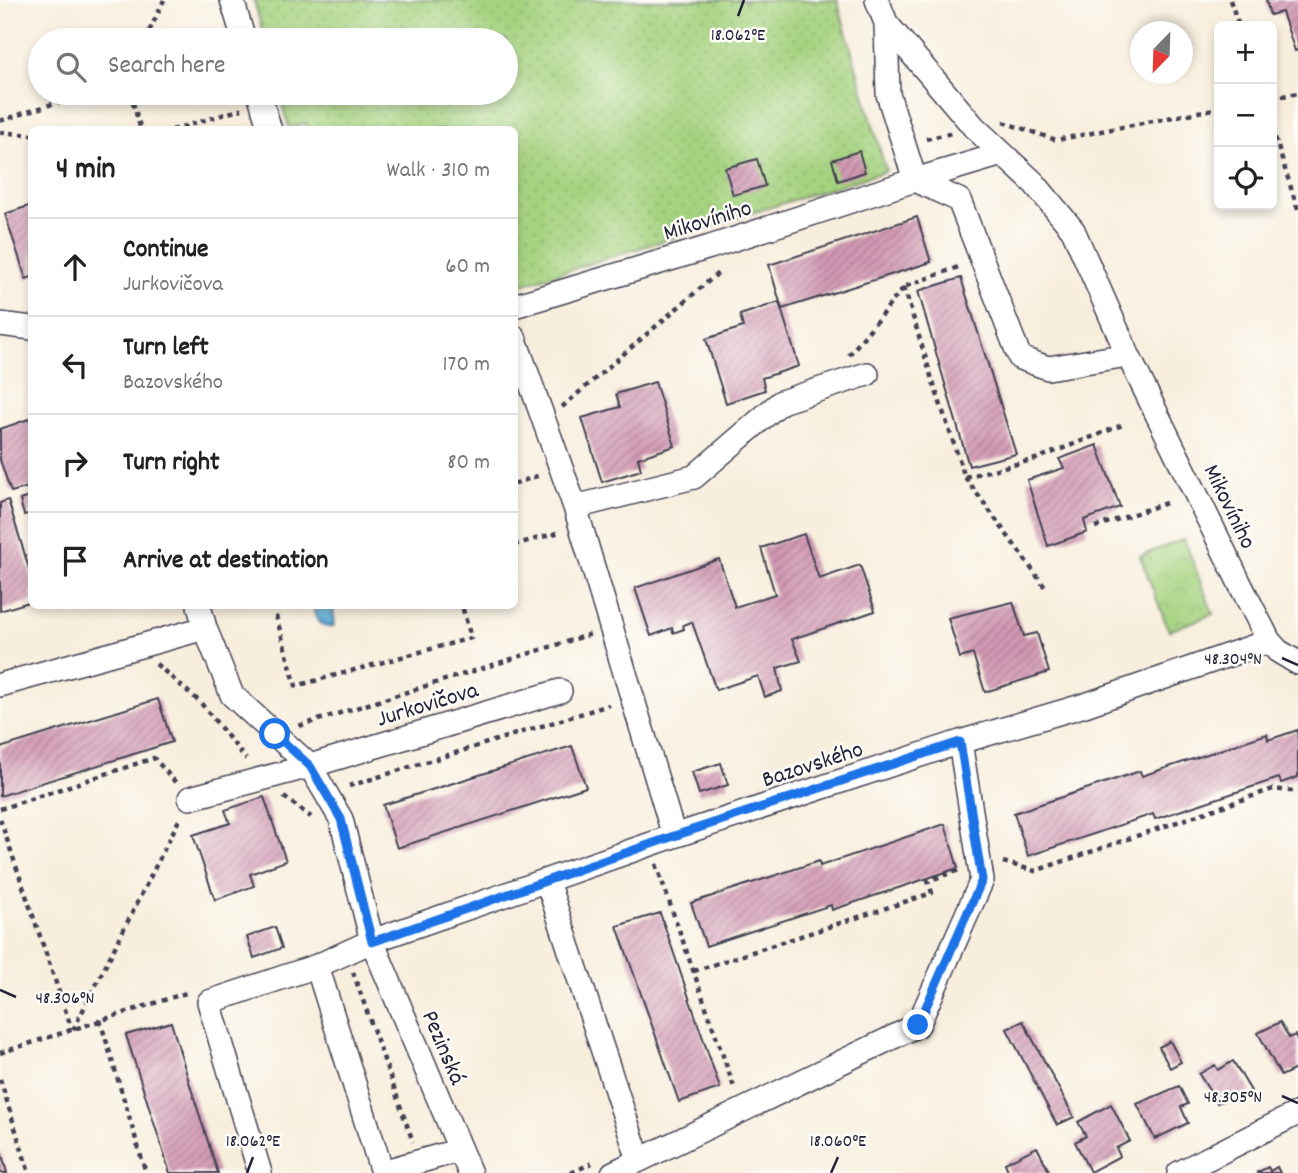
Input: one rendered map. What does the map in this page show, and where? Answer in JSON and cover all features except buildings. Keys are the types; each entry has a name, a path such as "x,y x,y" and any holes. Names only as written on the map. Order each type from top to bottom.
{"street":[{"path":"232,0 240,28"},
{"name":"Mikovíniho","path":"877,0 886,23 974,127 1034,183 1073,230 1128,355 1269,641"},
{"name":"Mikovíniho","path":"886,23 888,94 915,180"},
{"path":"263,105 269,126"},
{"name":"Mikovíniho","path":"518,305 1002,154"},
{"path":"915,180 958,200 1020,358 1048,368 1128,355"},
{"path":"0,324 28,328"},
{"path":"518,348 575,507 674,836"},
{"path":"575,507 694,477 781,402 867,373"},
{"path":"200,609 232,695 310,766 341,819 372,942"},
{"path":"0,685 205,628"},
{"path":"1269,641 1298,663"},
{"name":"Bazovského","path":"260,1173 209,1002 317,966 372,942 674,836 960,742 1085,705 1269,641"},
{"name":"Jurkovičova","path":"190,798 310,766 560,691"},
{"path":"605,1167 639,1160 918,1025 982,880 960,742"},
{"path":"547,881 639,1160"},
{"name":"Pezinská","path":"372,942 470,1173"},
{"path":"317,966 382,1172 460,1150"},
{"path":"1179,1173 1298,1113"}],"path":[{"path":"151,28 164,0"},
{"path":"1230,0 1237,21"},
{"path":"1277,97 1298,93"},
{"path":"0,121 49,105"},
{"path":"134,105 140,126"},
{"path":"183,126 242,105"},
{"path":"997,120 1056,140 1214,109"},
{"path":"922,140 961,130"},
{"path":"0,132 28,135"},
{"path":"1277,142 1295,192 1298,210"},
{"path":"848,358 904,287 969,263"},
{"path":"558,410 718,273"},
{"path":"904,287 965,477 1047,590"},
{"path":"965,477 1036,459 1125,424"},
{"path":"518,483 542,474"},
{"path":"1095,527 1168,502"},
{"path":"518,544 561,532"},
{"path":"274,609 296,686 471,638 463,609"},
{"path":"275,734 594,633"},
{"path":"344,788 608,705"},
{"path":"0,809 154,758 190,798 72,1031"},
{"path":"0,819 72,1031"},
{"path":"648,846 660,873 736,1093"},
{"path":"346,953 419,1161"},
{"path":"0,1053 200,988"},
{"path":"100,1020 146,1173"},
{"path":"0,1079 29,1173"},
{"path":"571,1173 605,1167"}],"green space":[{"path":"254,0 837,0 886,171 518,286 518,126 307,126 306,123 288,126 282,105 518,105 518,28 262,28"},
{"path":"1184,539 1213,614 1169,631 1140,556"}],"water":[{"path":"314,609 333,609 335,624 332,627 324,626"}],"route":[{"path":"275,734 310,766 341,819 372,942 674,836 960,742 982,880 918,1025"}]}
